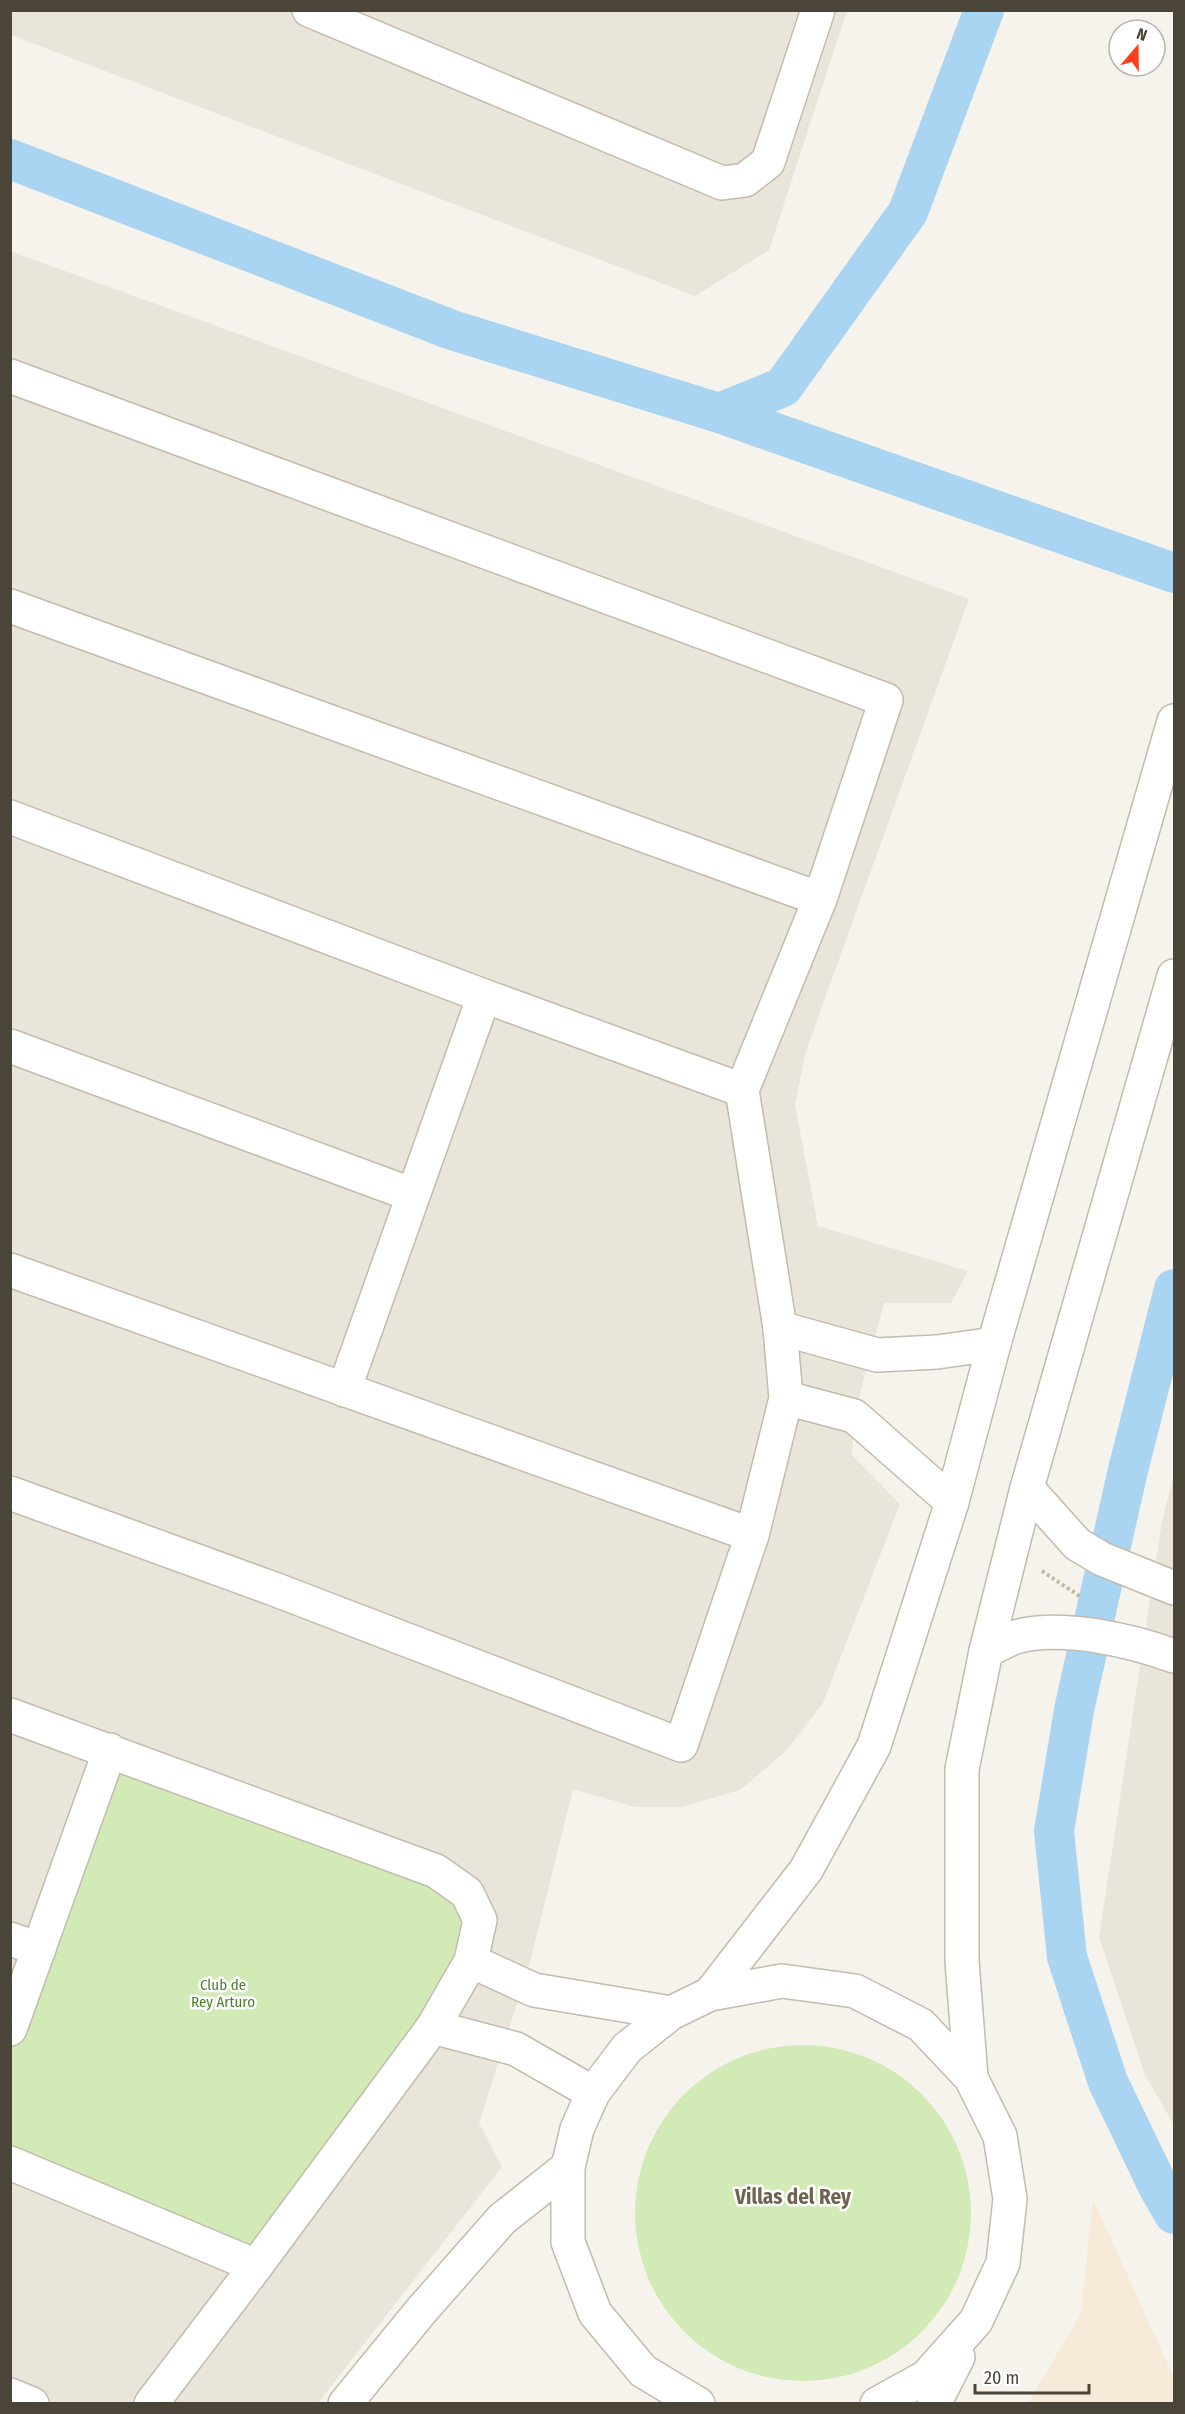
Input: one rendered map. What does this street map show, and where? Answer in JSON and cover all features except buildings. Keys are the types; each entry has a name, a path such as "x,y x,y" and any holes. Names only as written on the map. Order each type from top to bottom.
{"street":[{"path":"309,10 722,183 745,180 768,162 818,10"},
{"path":"10,376 886,700 820,899 742,1090 780,1328 786,1398 752,1535 681,1745 274,1589 10,1493"},
{"path":"10,606 820,899"},
{"path":"710,1994 806,1870 874,1746 952,1502 994,1344 1174,721"},
{"path":"10,817 484,996 742,1090"},
{"path":"971,2078 962,1961 962,1769 986,1651 1027,1488 1174,976"},
{"path":"344,1390 484,996"},
{"path":"10,1046 413,1195"},
{"path":"10,1270 752,1535"},
{"path":"780,1328 877,1355 937,1352 994,1344"},
{"path":"786,1398 854,1416 952,1502"},
{"path":"1027,1488 1077,1544 1102,1559 1174,1588"},
{"path":"986,1651 1015,1638 1041,1633 1084,1634 1149,1648 1174,1656"},
{"path":"10,1715 436,1871 467,1893 480,1920 471,1961 433,2027 151,2403"},
{"path":"10,2030 25,1944 110,1750"},
{"path":"471,1961 534,1990 671,2013"},
{"path":"698,2403 643,2371 595,2313 568,2242 568,2166 577,2129 593,2093 627,2048 671,2013 710,1994 782,1981 855,1991 921,2025 971,2078 1000,2136 1010,2199 1002,2263 976,2321 934,2403"},
{"path":"433,2027 516,2049 593,2093"},
{"path":"10,2163 256,2266"},
{"path":"345,2403 421,2311 502,2219 568,2166"},
{"path":"877,2403 926,2377 976,2321"},
{"path":"10,2396 32,2403"}],"path":[{"path":"1011,1551 1088,1601"}],"shaded area":[{"path":"10,11 847,11 769,250 695,296 11,35"},
{"path":"10,251 969,599 806,1051 795,1105 818,1226 968,1271 951,1303 884,1303 854,1416 852,1455 900,1504 823,1703 786,1751 740,1790 681,1807 635,1807 573,1789 529,1966 479,2123 502,2167 318,2403 11,2403"},
{"path":"1174,1474 1174,2125 1145,2075 1099,1937 1162,1521"},
{"path":"1093,2199 1174,2378 1174,2403 1028,2403 1081,2314"}],"green space":[{"name":"Club de Rey Arturo","path":"110,1750 467,1893 471,1961 256,2266 11,2163 11,2029"},
{"path":"803,2045 852,2053 882,2065 909,2083 933,2107 958,2149 967,2180 971,2213 963,2262 951,2292 933,2319 909,2343 867,2368 836,2377 803,2381 754,2373 724,2361 697,2343 673,2319 648,2277 639,2246 635,2213 643,2164 655,2134 673,2107 697,2083 739,2058 770,2049"}],"waterway":[{"path":"10,159 452,330 719,413 783,387 908,212 984,10"},
{"path":"719,413 1174,573"},
{"path":"1174,1289 1128,1470 1074,1710 1054,1831 1067,1957 1108,2082 1174,2214"}],"district":[{"name":"Villas del Rey","path":"793,2197"}]}
